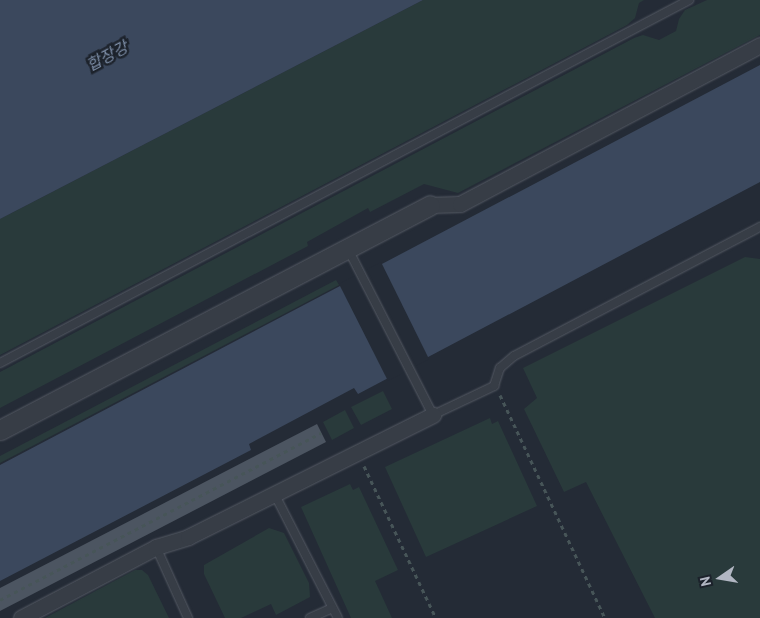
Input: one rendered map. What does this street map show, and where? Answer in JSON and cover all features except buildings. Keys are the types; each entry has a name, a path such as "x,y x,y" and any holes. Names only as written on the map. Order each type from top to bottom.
{"street":[{"path":"0,430 430,205 460,204 760,45"},
{"path":"21,618 156,547 188,537 274,492 433,415"}],"lane":[{"path":"0,363 689,0"},
{"path":"348,249 433,415 494,386 500,368 514,356 760,225"},
{"path":"274,492 338,618"},
{"path":"156,547 188,618"},
{"path":"310,618 332,608"}],"path":[{"path":"494,386 510,412 605,618"},
{"path":"0,600 322,433"},
{"path":"372,482 436,618"}],"shaded area":[{"path":"423,0 644,0 639,3 635,18 627,25 0,355 0,219"},
{"path":"707,0 760,0 760,35 458,193 424,184 370,212 368,208 307,242 308,246 0,408 0,372 634,38 643,35 659,40 676,31 679,19 685,10"},
{"path":"745,257 760,259 760,618 655,618 586,482 564,492 524,409 537,398 523,368"},
{"path":"336,280 339,285 0,463 0,456"},
{"path":"383,391 392,409 361,425 351,407"},
{"path":"345,410 354,428 332,440 323,422"},
{"path":"490,418 492,424 498,421 537,506 426,557 385,467"},
{"path":"350,484 353,490 359,487 398,570 375,581 392,618 351,618 301,507"},
{"path":"269,528 284,533 309,583 310,597 276,615 271,604 241,618 225,618 204,574 204,565"},
{"path":"135,570 142,570 148,575 169,618 45,618"}],"water":[{"name":"합장강","path":"0,0 423,0 0,219"},
{"path":"760,65 760,182 358,394 354,388 249,444 251,450 0,581 0,465"}],"pier":[{"path":"381,262 429,359 388,381 339,284"}]}
